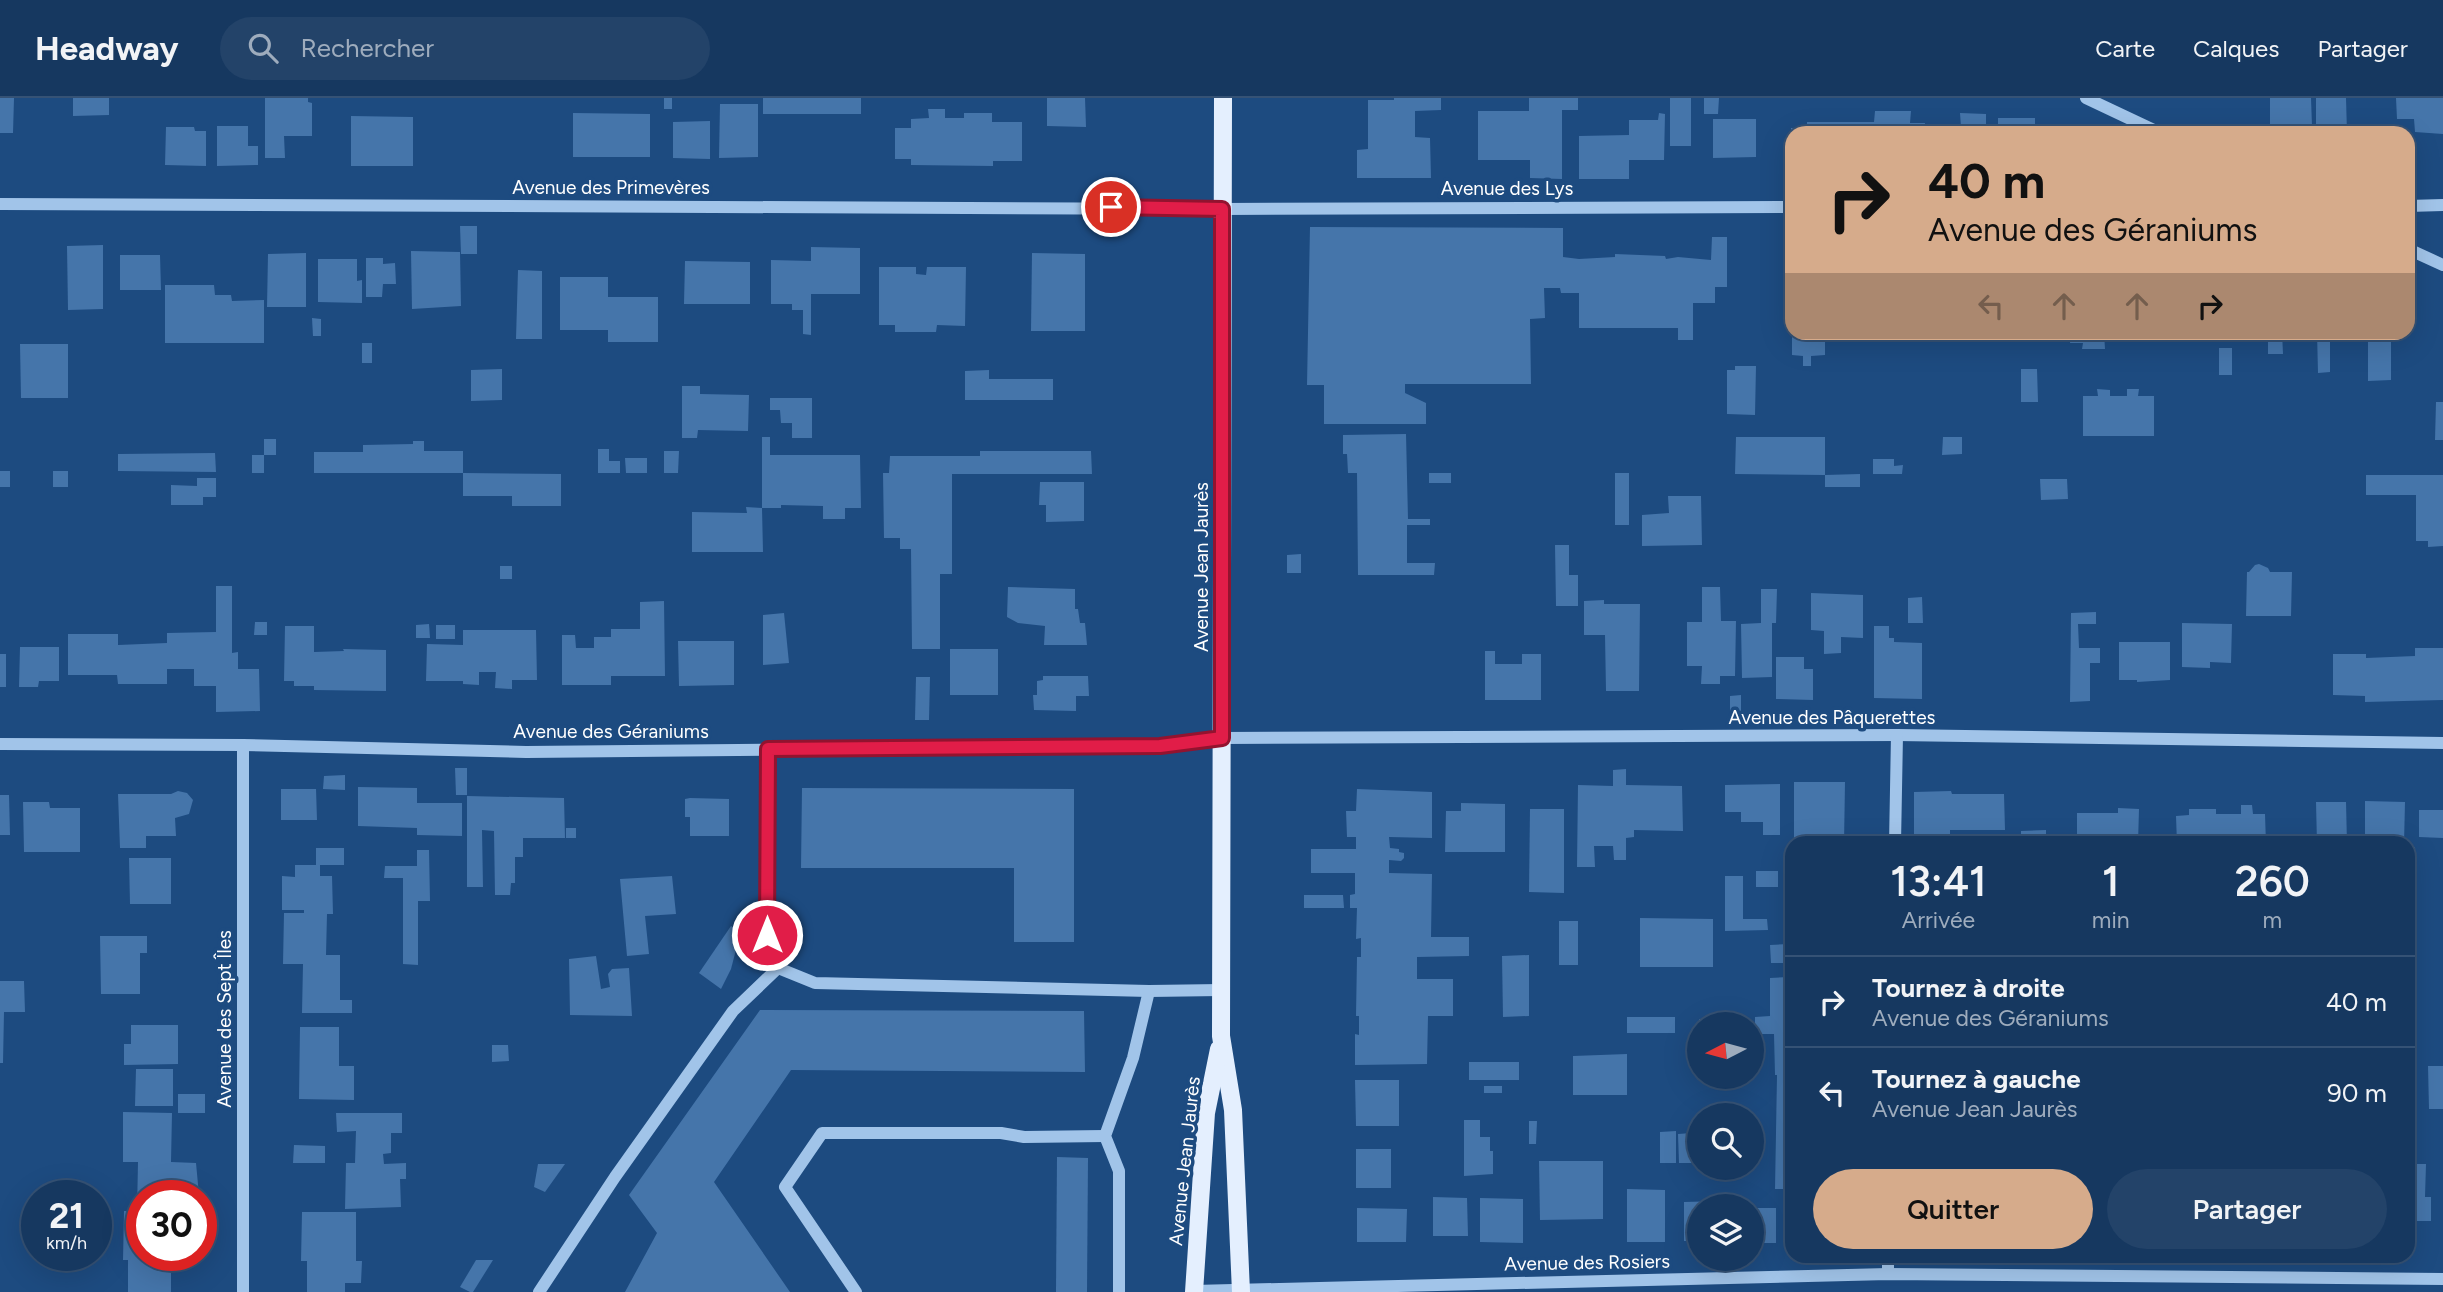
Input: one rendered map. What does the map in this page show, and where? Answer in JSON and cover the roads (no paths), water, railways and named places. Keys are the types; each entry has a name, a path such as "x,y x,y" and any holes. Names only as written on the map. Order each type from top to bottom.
{"main road":[{"name":"Avenue Jean Jaurès","path":"1223,98 1221,1036 1233,1110 1241,1291"},
{"name":"Avenue Jean Jaurès","path":"1194,1292 1206,1113 1221,1036"}],"street":[{"path":"2086,98 2145,126"},
{"name":"Avenue des Primevères","path":"0,204 1222,209"},
{"path":"2415,206 2443,205"},
{"name":"Avenue des Lys","path":"1222,209 1785,207"},
{"path":"2415,252 2443,265"},
{"path":"1895,836 1897,735"},
{"name":"Avenue des Pâquerettes","path":"1222,738 1897,735 2443,743"},
{"name":"Avenue des Géraniums","path":"0,744 243,745 527,752 1147,746 1222,738"},
{"name":"Avenue des Sept Îles","path":"243,745 243,1292"},
{"path":"768,749 767,935 778,968 815,983 1221,990"},
{"path":"539,1292 615,1177 733,1011 778,968"},
{"path":"1119,1292 1119,1171 1105,1136 1133,1058 1149,990"},
{"path":"856,1292 785,1187 822,1133 1105,1136"},
{"path":"1888,1263 1888,1274"},
{"name":"Avenue des Rosiers","path":"1194,1292 1888,1274 2443,1279"}]}
